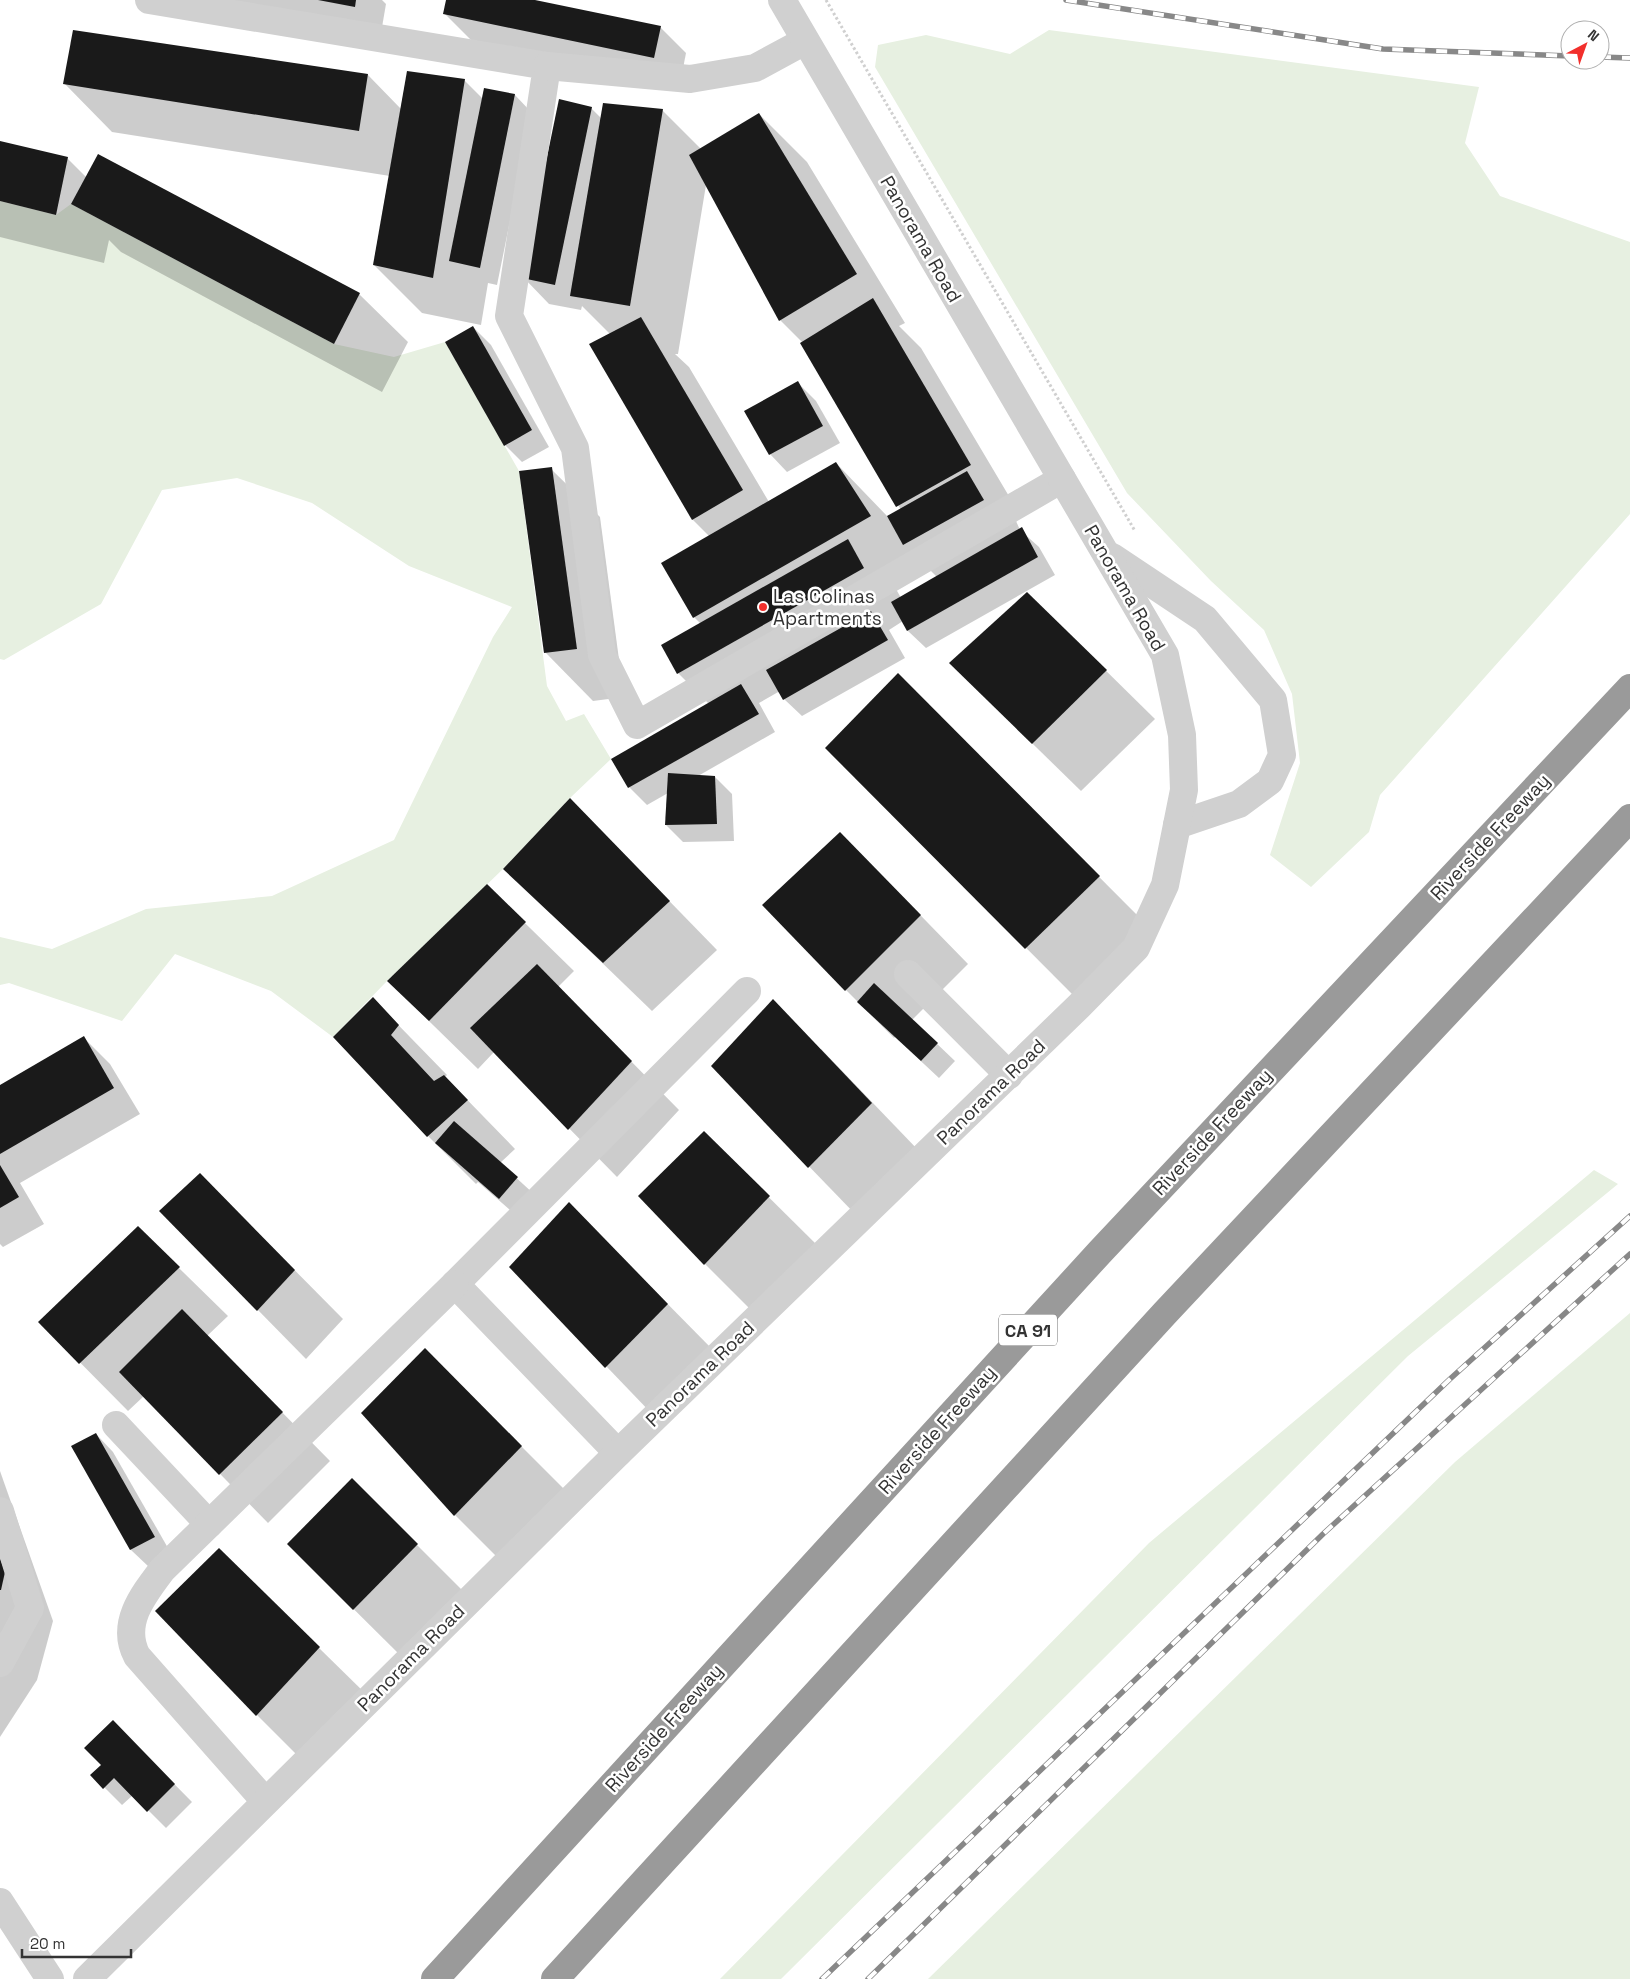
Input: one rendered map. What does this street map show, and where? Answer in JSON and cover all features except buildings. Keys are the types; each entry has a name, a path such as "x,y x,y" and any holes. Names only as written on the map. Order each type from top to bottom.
{"highway":[{"name":"Riverside Freeway","path":"434,1979 1093,1259 1630,688"},
{"path":"555,1979 1165,1313 1630,818"}],"street":[{"path":"149,0 547,66 690,79 755,68 806,41"},
{"name":"Panorama Road","path":"87,1979 618,1453 1009,1075 1136,948 1165,884 1184,790 1182,735 1165,655 782,0"},
{"path":"547,66 509,316 575,448 602,655 637,725 1062,479"},
{"path":"1105,552 1205,619 1273,700 1282,755 1270,782 1239,804 1177,825"},
{"path":"908,974 1009,1075"},
{"path":"265,1801 137,1656 130,1634 140,1601 162,1570 455,1284 747,991"},
{"path":"455,1284 618,1453"},
{"path":"116,1424 209,1524"},
{"path":"0,1511 30,1608 0,1663"},
{"path":"0,1902 50,1979"}],"path":[{"path":"826,0 1138,536"}],"green space":[{"path":"1049,30 1479,87 1465,143 1500,196 1630,242 1630,514 1380,795 1369,832 1311,887 1270,855 1300,763 1292,694 1264,630 1211,581 1127,493 875,67 878,45 926,35 1010,54"},
{"path":"0,201 56,215 71,204 334,344 394,357 445,342 519,471 547,686 566,721 584,714 611,759 333,1037 271,991 175,954 122,1021 9,983 0,985 0,937 52,949 146,909 272,896 394,840 493,637 512,607 409,566 312,503 237,478 162,490 101,604 4,660 0,659"},
{"path":"1594,1170 1618,1184 1408,1356 781,1979 720,1979 1149,1543"},
{"path":"1630,1313 1630,1979 928,1979 1455,1462"}],"railway":[{"path":"1066,0 1383,49 1560,56"},
{"path":"1610,57 1630,58"},
{"path":"822,1979 1450,1379 1630,1216"},
{"path":"868,1979 1323,1534 1630,1254"}],"place":[{"name":"Las Colinas Apartments","path":"763,607"}]}
